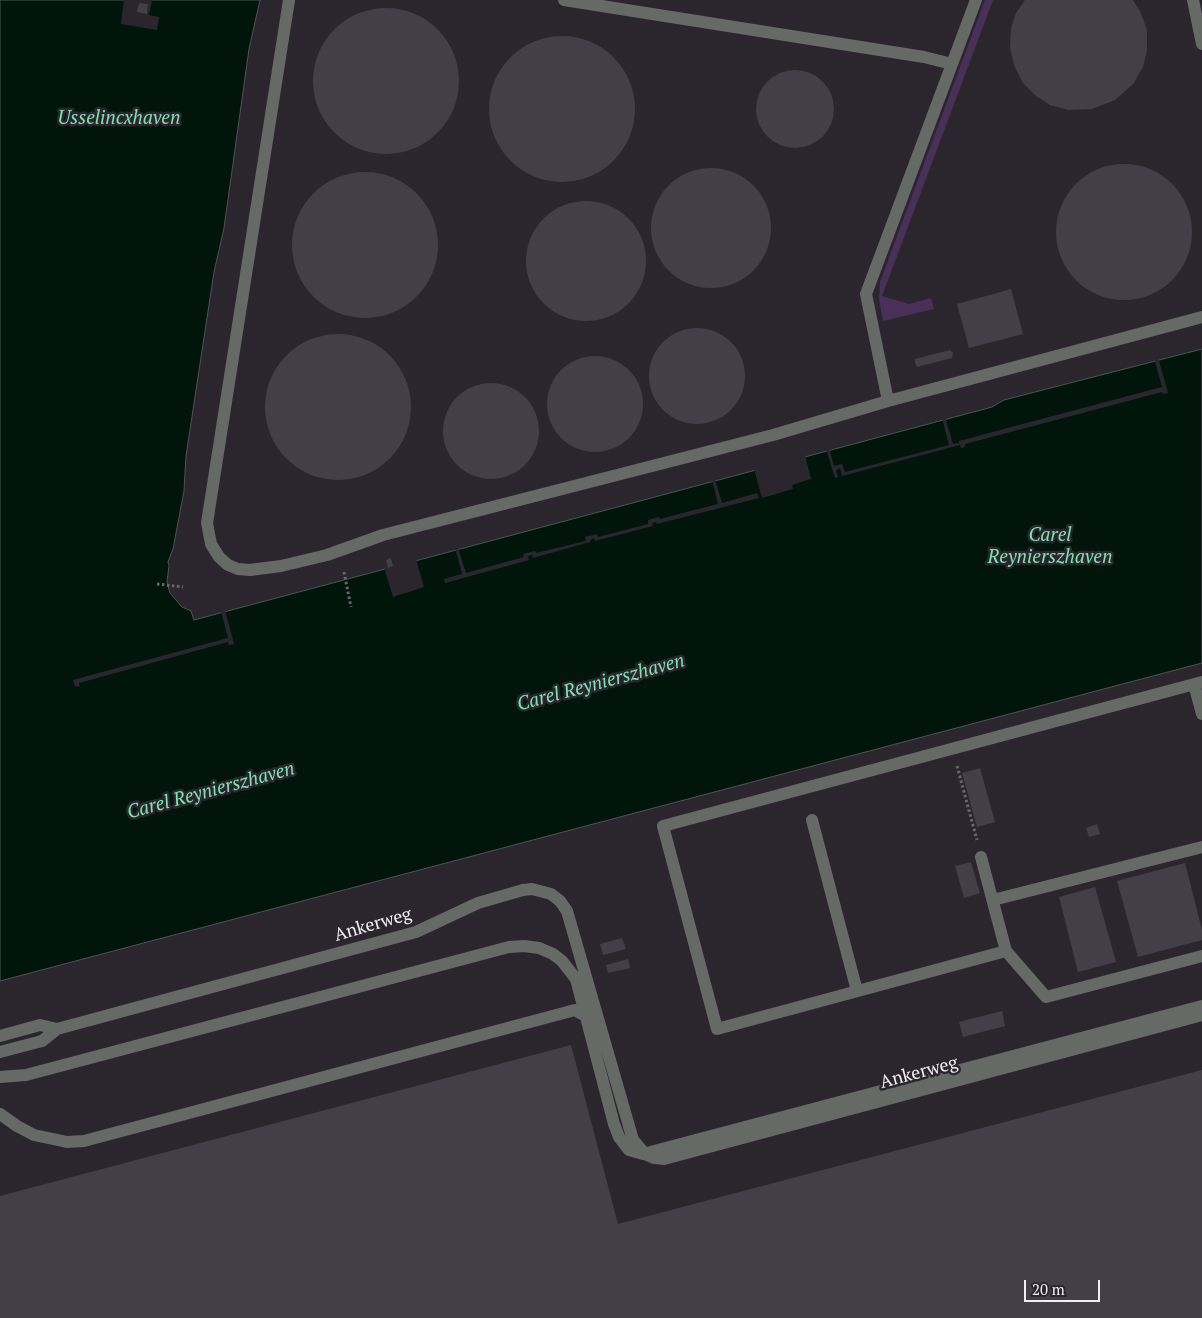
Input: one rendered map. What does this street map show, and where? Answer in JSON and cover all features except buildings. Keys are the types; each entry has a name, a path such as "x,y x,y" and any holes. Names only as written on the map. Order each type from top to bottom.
{"lane":[{"path":"289,0 207,523 211,544 219,557 228,565 238,569 250,570 282,566 327,555 383,535 774,435 888,401 1202,317"},
{"path":"564,0 924,57 952,64"},
{"path":"888,401 866,294 976,0"},
{"path":"1192,0 1202,44"},
{"path":"1006,951 717,1029 662,826 1198,683 1202,714"},
{"path":"812,820 857,991"},
{"path":"993,900 1202,847"},
{"path":"981,857 1006,951 1046,997 1202,956"},
{"name":"Ankerweg","path":"0,1052 42,1041 57,1029 416,932 478,903 532,889 551,894 568,911 633,1140 645,1154 664,1160 1202,1015"},
{"name":"Ankerweg","path":"0,1077 26,1075 509,947 524,946 539,948 553,954 562,961 576,979 614,1124 619,1137 629,1150 643,1154 1202,1006"},
{"path":"0,1114 34,1135 67,1142 84,1141 575,1010 588,1017 602,1032"},
{"name":"Ankerweg","path":"0,1036 40,1025 57,1029"}],"path":[{"path":"344,572 351,607"},
{"path":"157,584 183,587"},
{"path":"952,749 981,857"}],"shaded area":[{"path":"985,0 993,0 882,296 909,304 931,298 934,309 883,321 879,299 880,282"}],"water":[{"path":"0,0 260,0 249,49 224,228 214,272 186,456 184,491 173,549 168,562 167,582 170,593 182,607 191,611 194,620 992,407 1004,400 1202,349 1202,663 0,981"}],"pier":[{"path":"124,0 152,0 149,15 159,17 157,30 121,24"},
{"path":"1158,357 1168,393 1163,394 1162,392 965,444 965,447 961,448 960,445 842,476 840,468 836,470 838,477 835,478 826,449 829,448 834,466 842,464 845,472 949,445 942,418 945,417 953,444 1162,387 1154,358"},
{"path":"805,455 811,479 792,485 793,489 762,498 754,469"},
{"path":"715,479 722,503 757,493 759,498 657,524 656,522 652,523 653,526 595,541 594,538 590,542 533,558 532,555 528,556 529,560 445,583 444,579 462,574 455,548 458,548 466,573 524,557 523,554 535,551 536,553 586,541 585,537 597,534 598,537 648,524 648,520 659,517 660,519 718,504 712,480"},
{"path":"416,559 424,587 393,597 384,567"},
{"path":"225,610 234,644 229,645 228,642 79,683 80,686 75,687 73,680 228,638 221,611"}],"water label":[{"name":"Usselincxhaven","path":"119,119"},
{"name":"Carel Reynierszhaven","path":"1050,547"},
{"name":"Carel Reynierszhaven","path":"601,683"},
{"name":"Carel Reynierszhaven","path":"211,791"}]}
